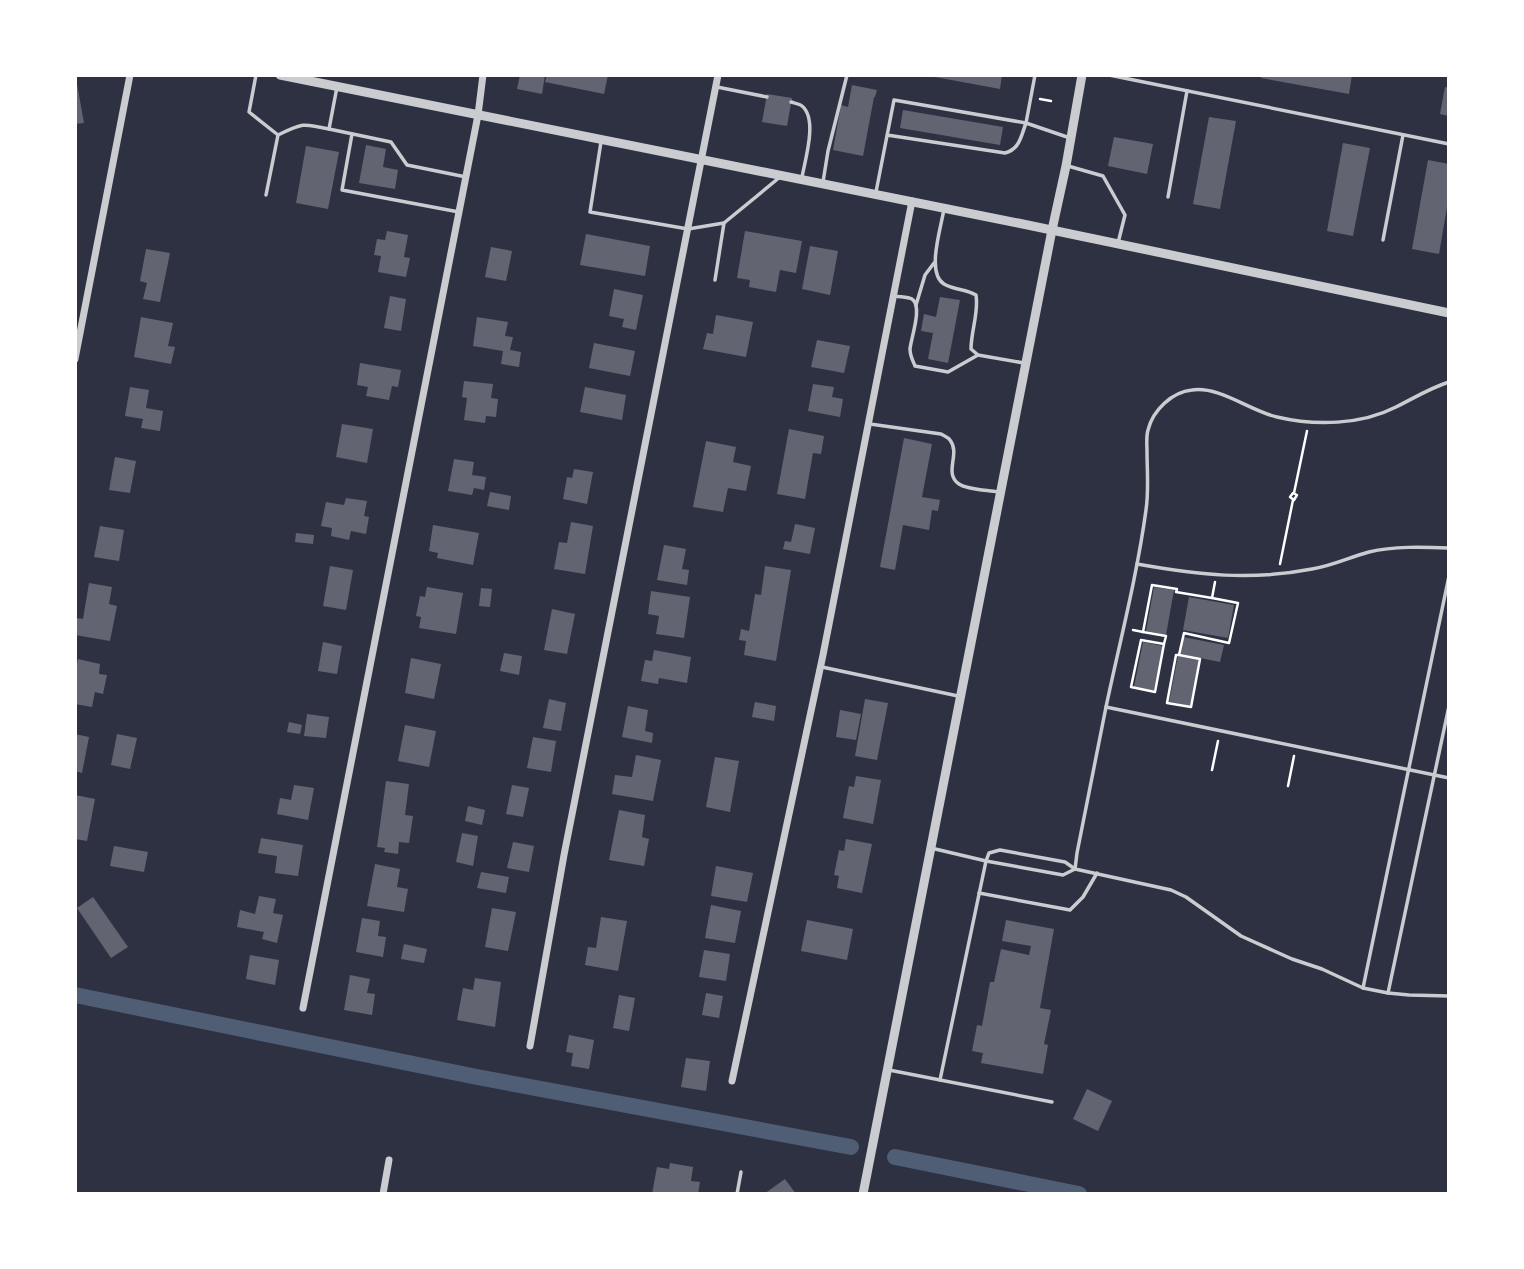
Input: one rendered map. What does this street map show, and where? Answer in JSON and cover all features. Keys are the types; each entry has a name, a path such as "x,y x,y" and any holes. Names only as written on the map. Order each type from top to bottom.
{"street":[{"path":"75,359 130,75"},
{"path":"280,75 912,201 1449,313"},
{"path":"303,1007 478,115 483,75"},
{"path":"530,1046 564,855 718,75"},
{"path":"863,1194 1082,75"},
{"path":"732,1082 820,667 912,201"},
{"path":"383,1194 389,1160"}],"lane":[{"path":"256,75 248,113 278,135"},
{"path":"822,184 847,75"},
{"path":"887,135 1005,153 1013,151 1026,123 1035,75"},
{"path":"1109,75 1449,144"},
{"path":"329,129 337,87"},
{"path":"716,87 767,97"},
{"path":"1168,197 1187,91"},
{"path":"876,194 894,100 1026,123 1070,138"},
{"path":"791,102 801,104 804,108 811,129 802,179"},
{"path":"278,135 299,125 312,125 391,142 407,165 466,177"},
{"path":"352,134 342,190 459,212"},
{"path":"265,195 278,135"},
{"path":"1382,240 1403,135"},
{"path":"602,139 590,212 688,229 724,223 782,176"},
{"path":"1066,166 1103,176 1125,215 1118,243"},
{"path":"944,208 934,263 936,274 940,282 976,295 971,349 978,355 1026,364"},
{"path":"715,280 724,223"},
{"path":"934,263 925,275 916,305 910,349 915,366 948,372 978,355"},
{"path":"893,295 912,299 916,305"},
{"path":"1076,869 1105,707 1147,509 1147,432 1158,410 1181,392 1193,389 1222,394 1256,411 1277,417 1341,421 1382,413 1437,385 1449,382"},
{"path":"868,424 941,434 950,440 954,450 951,474 957,483 1000,492"},
{"path":"1137,564 1216,576 1278,574 1315,569 1370,552 1418,547 1449,548"},
{"path":"1363,988 1449,576"},
{"path":"820,667 960,696"},
{"path":"1388,993 1449,706"},
{"path":"1105,707 1449,778"},
{"path":"930,848 1063,875 1076,869"},
{"path":"940,1080 986,861 989,853 1000,850 1065,862 1076,869 1171,890 1186,897 1241,936 1363,988 1388,993 1449,996"},
{"path":"979,892 1070,910 1083,897 1097,873"},
{"path":"887,1070 1052,1102"},
{"path":"737,1194 741,1172"}],"path":[{"path":"1039,99 1051,101"},
{"path":"1278,574 1293,500 1297,498 1294,493 1309,421"},
{"path":"1212,598 1216,576"},
{"path":"1143,632 1152,584 1177,589 1176,592 1238,603 1229,643 1184,633 1180,655"},
{"path":"1123,627 1166,636 1155,692 1131,687 1141,640 1164,644"},
{"path":"1176,655 1180,655 1200,659 1191,707 1167,703 1176,655"},
{"path":"1212,770 1220,730"},
{"path":"1288,786 1297,746"}],"building":[{"path":"520,75 545,75 542,94 517,89"},
{"path":"547,75 608,75 604,94 545,82"},
{"path":"935,75 1002,75 1000,89"},
{"path":"1261,75 1352,75 1349,94 1261,78"},
{"path":"77,84 84,123 75,124"},
{"path":"852,85 877,90 863,156 833,150 841,105 848,107"},
{"path":"1445,87 1449,88 1449,116 1440,114"},
{"path":"767,94 792,98 787,126 762,122"},
{"path":"903,110 1003,127 1000,145 900,128"},
{"path":"1209,117 1236,121 1220,209 1193,204"},
{"path":"1114,137 1153,144 1147,174 1108,166"},
{"path":"1343,143 1370,148 1353,236 1327,231"},
{"path":"366,145 386,149 383,167 398,170 395,189 359,183"},
{"path":"306,146 339,152 328,209 296,203"},
{"path":"1428,160 1449,164 1449,196 1439,254 1412,249"},
{"path":"387,231 408,235 404,257 410,258 406,277 378,272 381,256 374,255 377,239 385,240"},
{"path":"745,231 802,241 796,273 780,270 776,292 749,287 750,280 737,278"},
{"path":"586,234 650,246 645,276 580,265"},
{"path":"810,246 838,251 830,295 802,289"},
{"path":"491,247 512,251 506,281 485,277"},
{"path":"146,249 170,253 160,302 143,299 147,283 140,281"},
{"path":"614,289 643,295 636,330 622,327 624,319 609,316"},
{"path":"390,296 406,299 401,331 384,328"},
{"path":"940,297 960,300 948,363 928,359 933,333 921,331 924,314 936,317"},
{"path":"716,315 753,322 746,357 703,349 707,333 713,334"},
{"path":"141,317 173,323 168,346 175,347 171,364 134,357"},
{"path":"477,317 508,322 505,336 513,337 510,350 521,352 519,367 501,364 503,351 473,346"},
{"path":"817,340 850,346 844,373 811,367"},
{"path":"594,343 635,351 630,376 589,368"},
{"path":"360,363 401,370 398,387 392,386 389,400 366,396 368,387 357,385"},
{"path":"464,381 493,384 491,398 498,399 496,417 486,416 485,423 464,420 467,398 462,397"},
{"path":"813,384 834,387 832,397 843,399 840,417 808,411"},
{"path":"130,387 149,390 146,408 163,411 160,431 141,428 143,419 125,416"},
{"path":"585,387 626,395 622,420 580,412"},
{"path":"342,424 373,429 367,463 336,457"},
{"path":"789,429 824,436 821,454 813,453 805,499 777,494"},
{"path":"904,438 932,444 922,497 940,500 938,511 932,510 929,530 903,525 895,570 880,567"},
{"path":"706,441 736,447 733,462 751,466 746,491 728,488 723,512 693,507"},
{"path":"115,457 136,461 130,493 109,490"},
{"path":"454,459 474,462 472,475 486,477 484,490 474,488 472,495 448,491"},
{"path":"574,469 593,472 587,504 563,499 567,477 572,478"},
{"path":"490,492 511,496 509,510 487,506"},
{"path":"346,498 367,501 364,516 369,517 366,534 351,531 349,540 331,536 332,528 321,526 326,502 344,505"},
{"path":"571,522 593,526 585,574 554,569 559,542 567,543"},
{"path":"795,524 815,528 810,554 783,549 785,541 791,542"},
{"path":"433,525 479,533 473,565 437,558 438,553 429,551"},
{"path":"100,526 124,530 119,561 94,557"},
{"path":"296,533 314,535 313,544 295,542"},
{"path":"664,545 686,549 682,569 689,570 687,585 657,580"},
{"path":"330,566 353,570 346,610 323,606"},
{"path":"765,566 791,570 776,661 744,655 746,641 739,640 741,629 749,631 755,594 761,595"},
{"path":"89,583 112,587 109,604 117,606 110,641 75,635 77,618 83,619"},
{"path":"427,587 463,593 456,634 419,628 421,617 416,616 420,596 425,597"},
{"path":"1154,587 1174,590 1166,635 1146,631"},
{"path":"481,588 492,589 490,607 479,606"},
{"path":"651,591 690,597 684,638 656,634 659,616 648,614"},
{"path":"1189,597 1234,605 1228,638 1183,630"},
{"path":"552,609 575,614 567,654 544,650"},
{"path":"1183,637 1224,645 1220,662 1180,654"},
{"path":"323,642 342,646 337,674 318,671"},
{"path":"1143,642 1163,646 1154,691 1134,687"},
{"path":"654,650 691,657 687,683 659,678 658,684 641,681 645,660 652,661"},
{"path":"504,653 522,656 519,675 500,671"},
{"path":"1178,656 1199,660 1190,706 1169,702"},
{"path":"411,658 441,664 434,699 405,693"},
{"path":"78,659 100,664 99,674 107,675 103,694 95,692 92,707 75,704 75,672"},
{"path":"549,699 566,703 561,731 543,728"},
{"path":"865,699 888,703 877,760 855,756"},
{"path":"755,702 776,706 774,721 752,717"},
{"path":"628,706 648,710 645,731 653,733 652,743 622,737"},
{"path":"840,710 861,714 856,740 836,737"},
{"path":"307,714 329,717 326,738 304,736"},
{"path":"289,722 302,725 300,734 287,732"},
{"path":"405,725 436,731 429,767 398,761"},
{"path":"75,734 89,737 82,773 75,771"},
{"path":"117,734 137,738 130,769 111,765"},
{"path":"533,737 556,741 551,772 527,768"},
{"path":"636,755 661,760 653,801 612,794 615,775 632,777"},
{"path":"715,757 739,761 730,812 706,807"},
{"path":"856,776 881,780 873,824 843,818 849,786 854,787"},
{"path":"386,781 409,784 405,815 413,816 409,843 399,842 398,854 384,852 385,848 377,847"},
{"path":"294,785 314,788 308,820 277,814 280,798 291,800"},
{"path":"512,785 529,788 523,817 506,814"},
{"path":"75,795 95,799 87,841 75,839"},
{"path":"468,806 485,810 482,825 465,821"},
{"path":"619,810 645,815 642,837 649,839 644,866 609,860"},
{"path":"462,833 478,836 473,866 456,862"},
{"path":"261,838 303,845 298,876 275,873 277,856 258,853"},
{"path":"846,839 872,844 862,893 837,888 839,876 834,875 839,850 844,851"},
{"path":"513,842 534,846 529,872 507,868"},
{"path":"114,846 148,852 144,872 110,866"},
{"path":"375,864 400,869 397,887 408,889 404,912 367,906"},
{"path":"716,866 753,873 747,902 711,896"},
{"path":"481,872 509,877 506,893 477,888"},
{"path":"259,896 276,899 273,913 283,915 277,943 262,939 264,932 237,927 240,910 255,914"},
{"path":"93,897 128,947 111,958 77,908"},
{"path":"711,905 741,911 735,943 705,938"},
{"path":"492,908 516,912 508,951 485,947"},
{"path":"601,917 627,921 618,971 585,965 588,947 596,948"},
{"path":"362,918 380,921 378,936 386,937 383,957 356,952"},
{"path":"807,920 853,929 847,960 801,951"},
{"path":"1006,920 1054,929 1040,1008 1051,1010 1044,1044 1048,1045 1043,1074 981,1063 983,1053 972,1051 977,1025 982,1026 990,982 994,982 1001,949 1029,955 1031,946 1002,941"},
{"path":"404,944 427,949 424,963 401,959"},
{"path":"704,950 730,954 726,981 699,977"},
{"path":"250,955 279,960 275,985 246,979"},
{"path":"350,975 370,979 367,993 375,994 372,1015 344,1010"},
{"path":"475,978 501,982 495,1027 457,1020 463,988 473,990"},
{"path":"706,993 723,996 719,1018 702,1015"},
{"path":"619,995 635,998 629,1031 613,1028"},
{"path":"569,1035 594,1040 589,1069 571,1066 573,1053 566,1052"},
{"path":"686,1058 710,1061 706,1091 681,1087"},
{"path":"1087,1089 1112,1101 1098,1131 1073,1119"},
{"path":"670,1163 693,1167 691,1181 700,1182 698,1194 652,1194 657,1167 669,1169"},
{"path":"785,1179 796,1194 764,1194"}],"waterway":[{"path":"75,995 477,1077 851,1147"},
{"path":"895,1157 1079,1194"}]}
